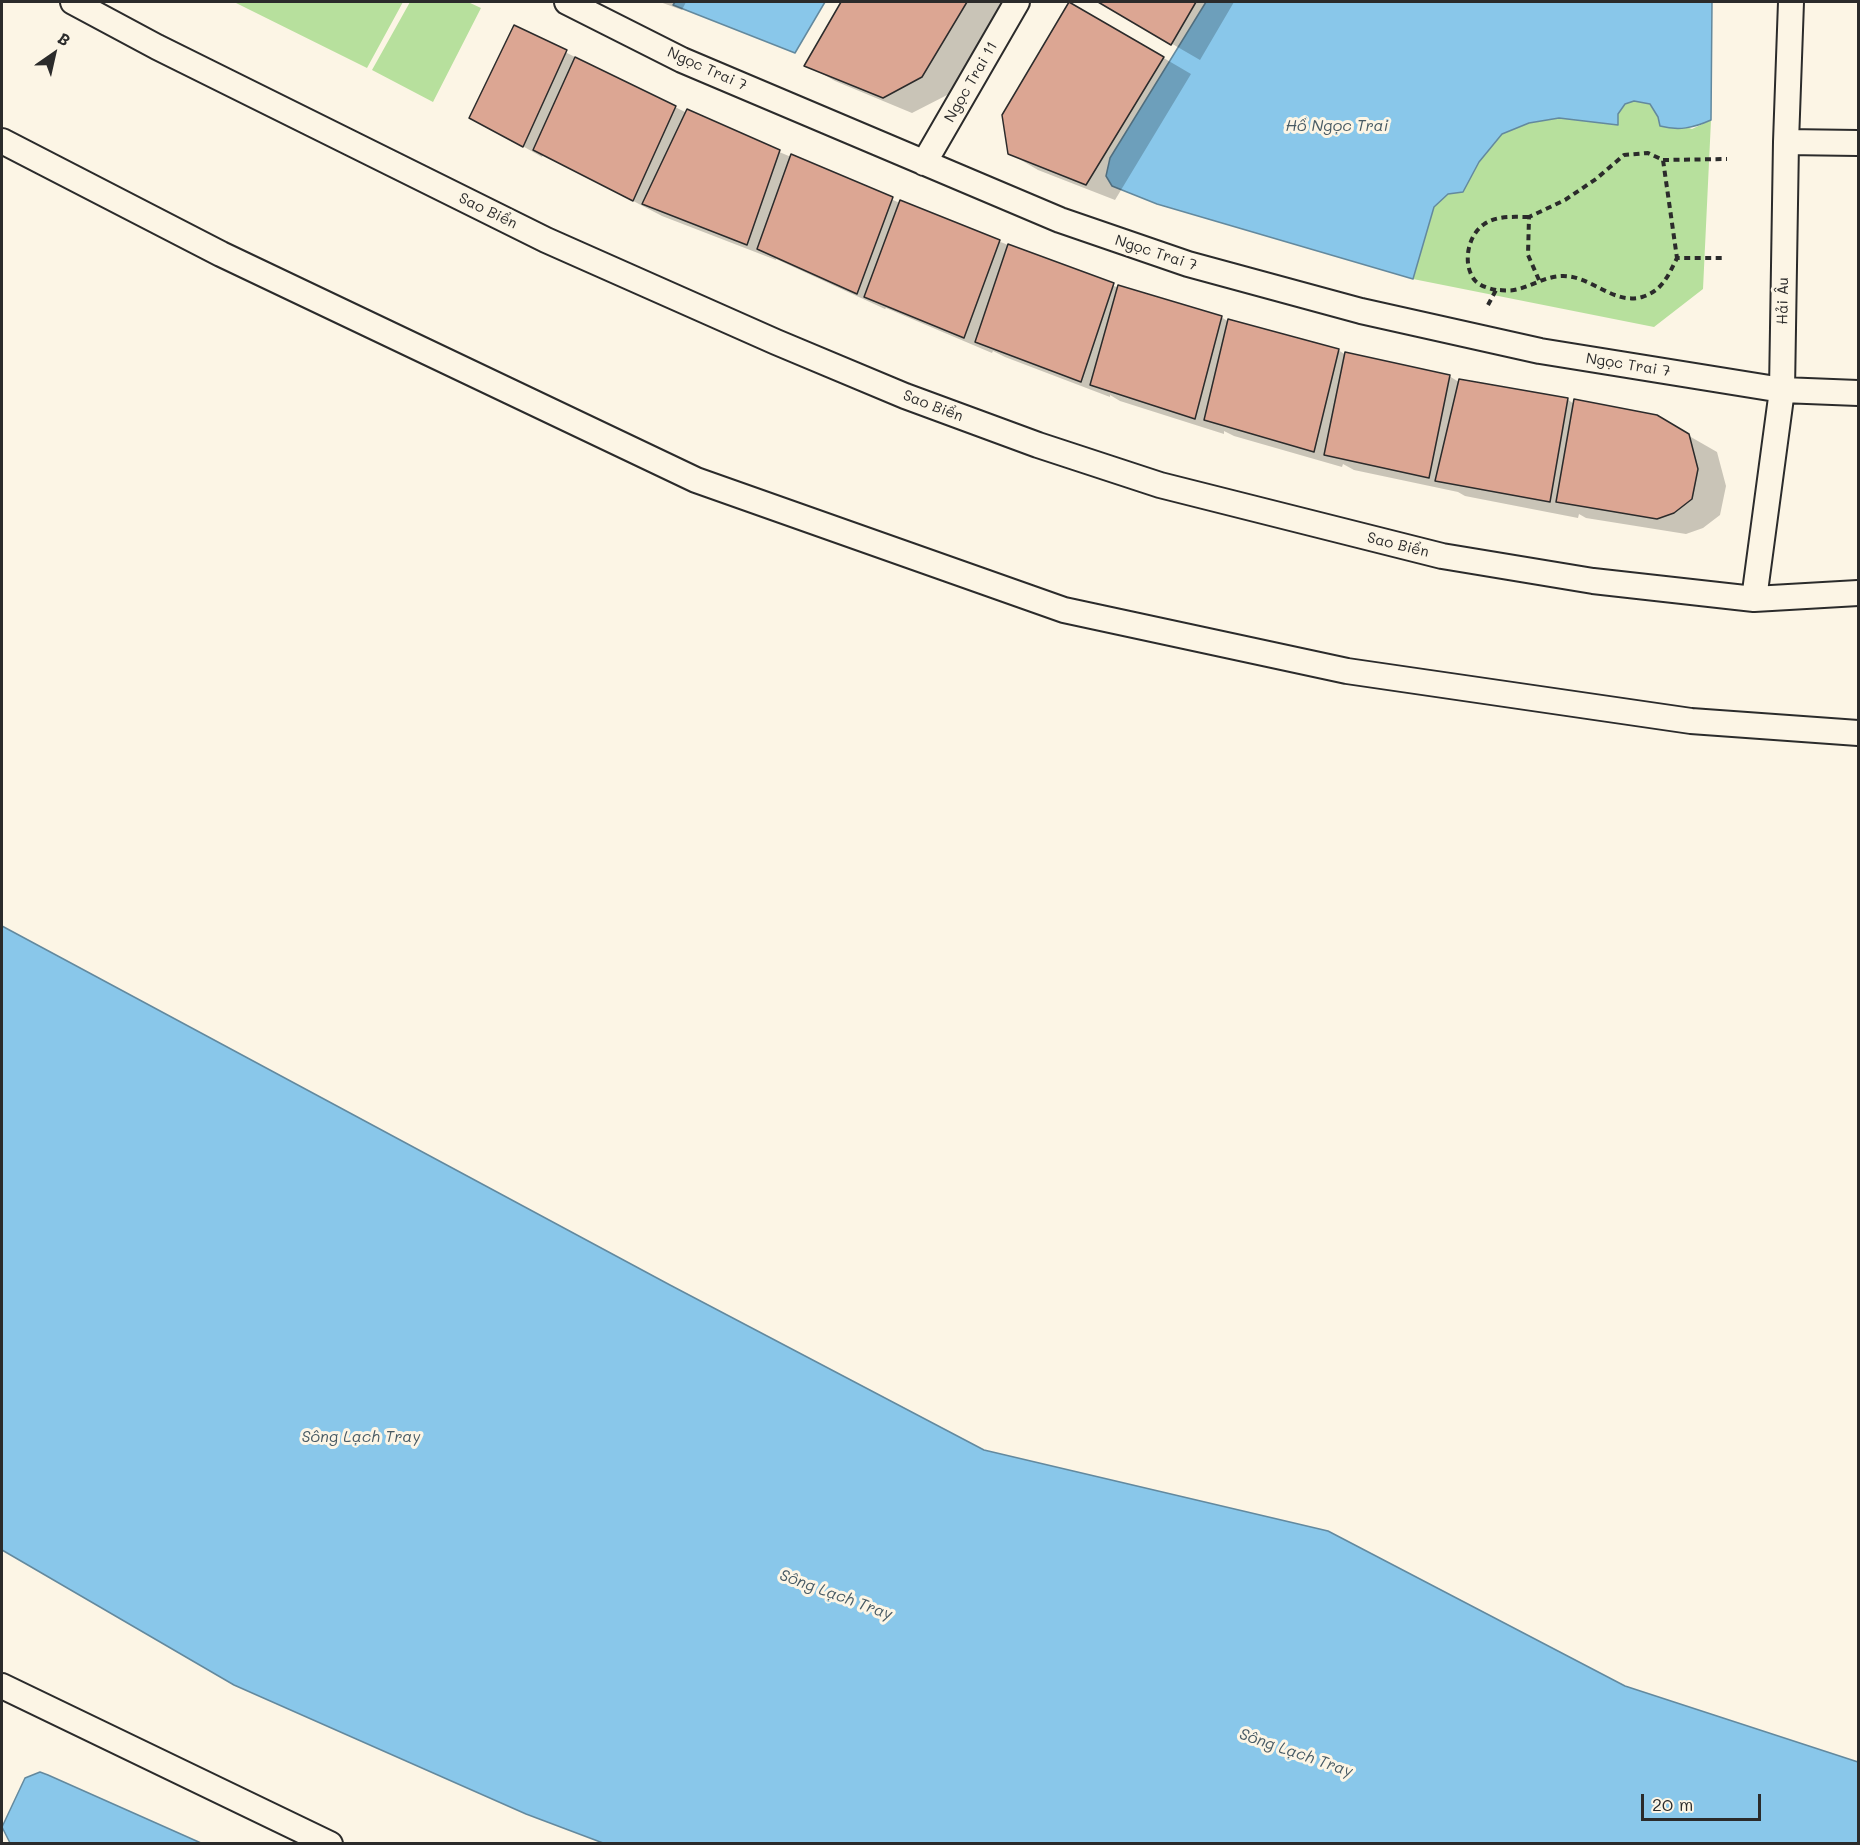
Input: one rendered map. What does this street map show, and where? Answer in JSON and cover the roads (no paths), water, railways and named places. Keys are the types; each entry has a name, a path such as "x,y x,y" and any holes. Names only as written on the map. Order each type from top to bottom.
{"lane":[{"name":"Sao Biển","path":"73,2 157,47 546,240 786,347 905,396 1038,445 1160,485 1442,556 1593,581 1754,599 1858,593"},
{"name":"Ngọc Trai 7","path":"567,2 682,60 924,163 1081,228 1188,264 1361,311 1540,351 1782,390 1858,393"},
{"name":"Ngọc Trai 11","path":"924,163 1017,2"},
{"name":"Hải Âu","path":"1754,599 1782,390 1791,2"},
{"path":"2,141 221,254 696,480 1064,610 1347,671 1691,721 1858,733"},
{"path":"1786,142 1858,143"},
{"path":"2,1686 330,1844"}],"water":[{"path":"675,2 825,2 795,53 673,5"},
{"name":"Hồ Ngọc Trai","path":"1206,2 1712,2 1711,120 1686,128 1660,126 1658,117 1650,104 1634,101 1625,104 1618,114 1618,125 1559,118 1529,123 1502,134 1479,162 1463,192 1448,194 1434,207 1413,279 1157,204 1112,186 1106,176 1110,158"},
{"name":"Sông Lạch Tray","path":"2,926 670,1285 984,1450 1328,1531 1625,1686 1858,1762 1858,1843 603,1843 526,1814 234,1685 2,1550"},
{"path":"40,1772 201,1843 10,1843 2,1827 25,1778"}]}
